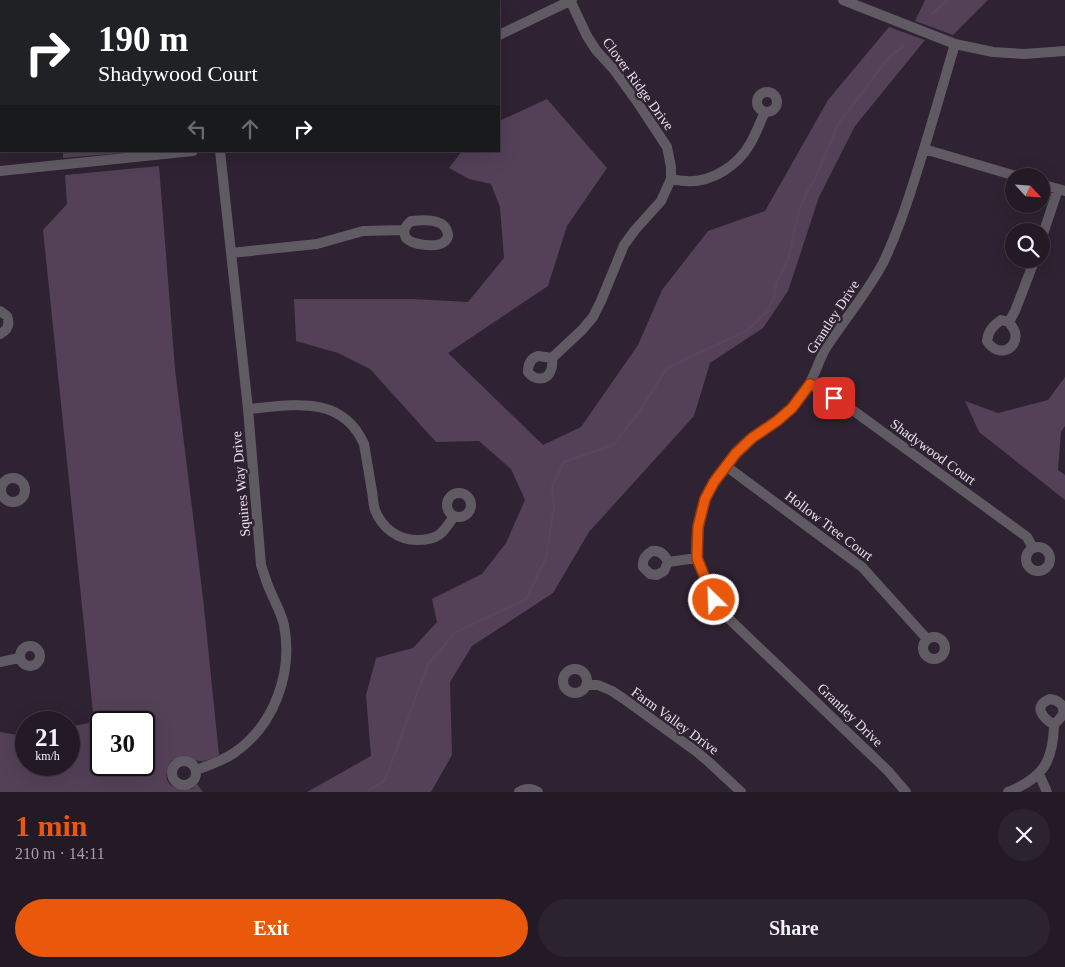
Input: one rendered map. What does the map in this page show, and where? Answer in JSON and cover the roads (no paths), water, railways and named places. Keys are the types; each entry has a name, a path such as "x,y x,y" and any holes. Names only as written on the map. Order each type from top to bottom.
{"street":[{"path":"500,35 571,0"},
{"name":"Clover Ridge Drive","path":"571,0 587,36 596,50 615,71 667,147 671,179"},
{"path":"843,0 955,44 993,52 1024,54 1065,51"},
{"name":"Grantley Drive","path":"906,792 888,771 726,616 714,600 697,558 698,527 705,499 714,482 736,453 752,438 792,408 810,384 823,354 838,329 875,278 883,263 905,210 955,44"},
{"path":"552,358 593,317 624,245 661,201 671,179 704,180 718,174 733,164 742,156 750,143 765,112"},
{"path":"924,149 1005,173"},
{"path":"0,171 183,152"},
{"name":"Squires Way Drive","path":"196,770 220,761 235,752 248,742 260,728 279,694 286,662 284,623 261,565 248,409 220,152"},
{"path":"1048,223 1062,190"},
{"path":"231,253 317,244 363,231 404,230"},
{"path":"1009,322 1032,268"},
{"path":"0,311 7,316 8,324 5,331 0,334"},
{"name":"Shadywood Court","path":"810,384 854,411 1027,537 1033,548"},
{"path":"248,409 312,406 340,414 360,435 364,444 375,509 386,528 394,534 415,540 436,538 444,531 454,516"},
{"name":"Hollow Tree Court","path":"726,466 862,567 927,639"},
{"path":"668,562 697,558"},
{"path":"0,662 19,658"},
{"name":"Farm Valley Drive","path":"586,684 598,685 624,699 710,762 741,792"},
{"path":"1014,791 1029,783 1040,774 1051,754 1054,725"},
{"name":"Squires Way Drive","path":"184,761 195,766 196,770 194,781 180,788 172,775 172,771 177,764 184,761"},
{"path":"1040,774 1047,792"},
{"path":"519,792 531,789 538,792"}],"waterway":[{"path":"932,14 947,0"},
{"path":"367,792 385,780 428,664 456,632 526,599 546,558 554,507 552,486 564,462 613,445 639,412 667,368 748,330 768,311 774,297 777,281 789,257 800,208 815,179 839,123 889,57 904,46"}]}
